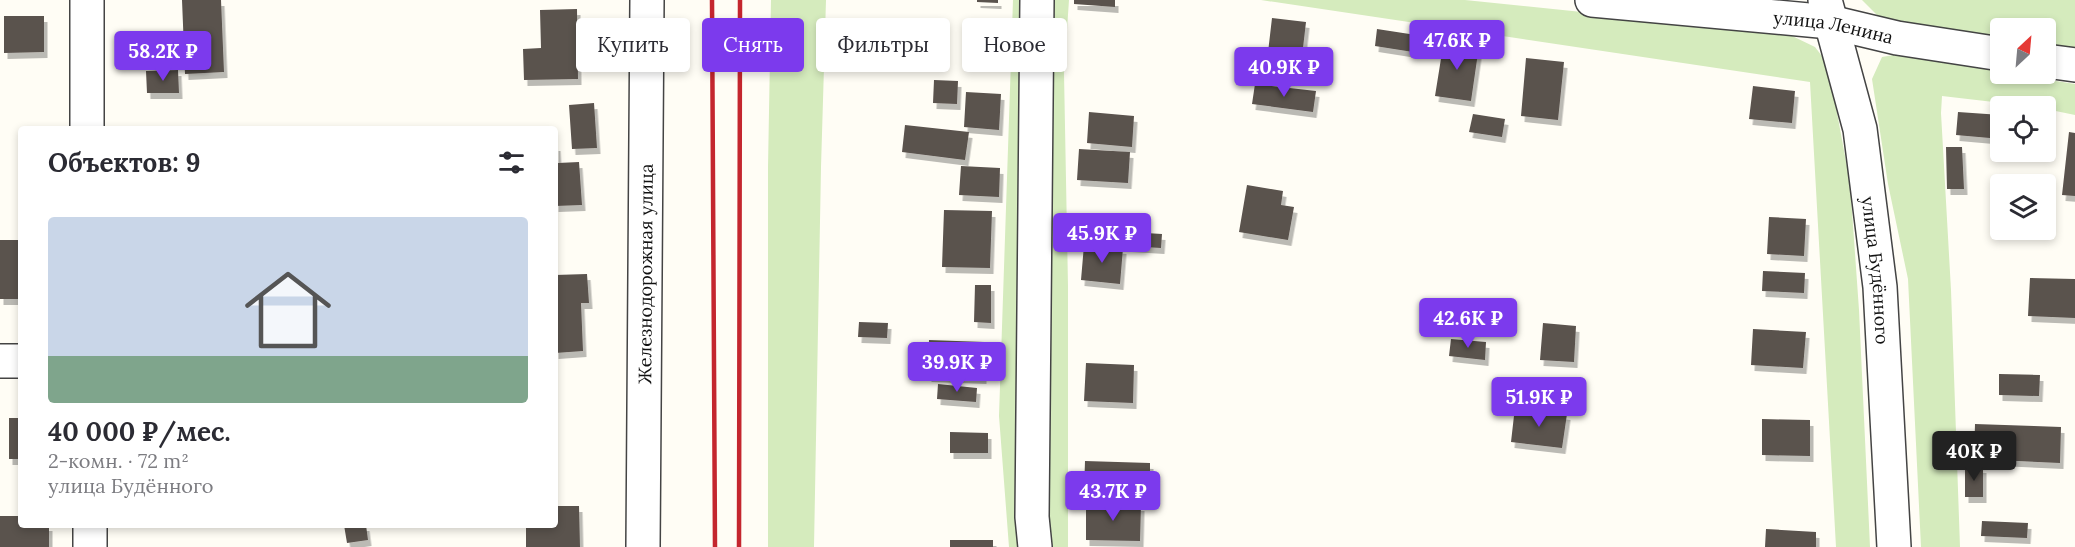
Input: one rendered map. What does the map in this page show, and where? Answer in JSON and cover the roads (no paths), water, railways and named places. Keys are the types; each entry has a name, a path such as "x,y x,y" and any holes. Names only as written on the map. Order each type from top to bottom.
{"street":[{"path":"87,0 87,126"},
{"name":"Железнодорожная улица","path":"643,547 647,0"},
{"path":"1035,547 1032,516 1037,0"},
{"name":"улица Ленина","path":"1592,0 1828,11 1897,38 1990,52"},
{"name":"улица Будённого","path":"1828,11 1860,129 1880,287 1894,547"},
{"path":"2056,62 2075,65"},
{"path":"0,361 18,361"},
{"path":"90,528 90,547"}],"railway":[{"path":"712,0 715,547"},
{"path":"739,547 740,0"}]}
